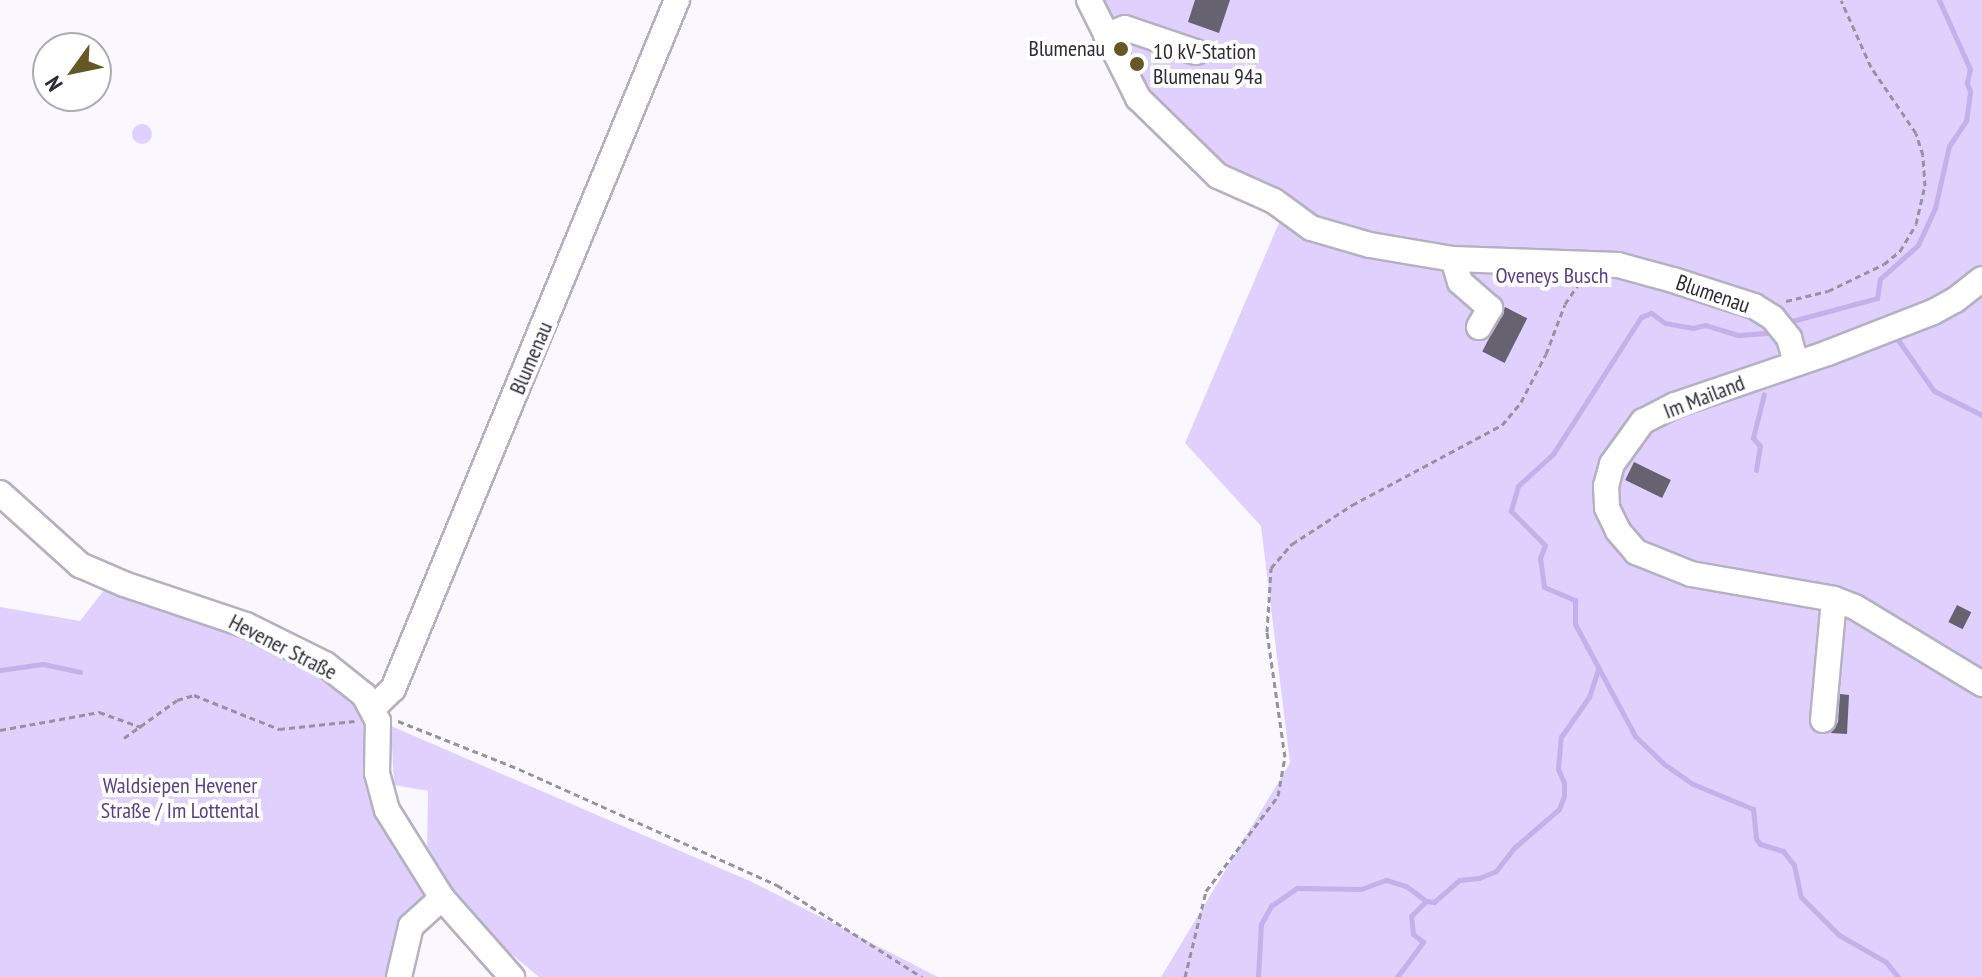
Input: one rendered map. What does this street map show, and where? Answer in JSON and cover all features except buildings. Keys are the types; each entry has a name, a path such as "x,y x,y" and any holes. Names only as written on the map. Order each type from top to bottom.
{"street":[{"name":"Blumenau","path":"376,714 393,689 677,0"},
{"name":"Blumenau","path":"1089,0 1138,98 1218,176 1274,201 1311,228 1329,237 1453,259 1618,265 1754,306 1773,318 1789,338 1796,363"},
{"path":"1106,35 1125,28 1196,52"},
{"path":"1453,259 1460,282 1490,308 1479,327"},
{"name":"Im Mailand","path":"1982,279 1933,312 1675,405 1643,421 1612,464 1606,486 1607,508 1630,548 1691,574 1834,599 1855,607 1982,684"},
{"name":"Hevener Straße","path":"0,493 80,565 124,584 246,625 325,664 350,682 376,714"},
{"path":"1823,720 1834,599"},
{"path":"376,714 377,773 387,810 442,898 512,977"},
{"path":"399,977 411,926 442,898"}],"path":[{"path":"1754,306 1797,299 1856,280 1900,251 1916,224 1925,186 1923,155 1916,133 1871,67 1841,0"},
{"path":"1185,977 1206,891 1278,796 1285,757 1267,632 1271,568 1292,544 1352,505 1475,443 1502,425 1521,402 1546,354 1565,304 1592,266"},
{"path":"124,738 177,700 194,695 279,729 376,714 519,769 777,885 922,977"},
{"path":"0,730 99,712 141,727"}],"green space":[{"name":"Oveneys Busch","path":"1078,0 1982,0 1982,977 1161,977 1290,763 1261,526 1185,443 1282,216 1218,176 1118,84"},
{"path":"142,124 149,127 152,134 149,141 142,144 135,141 132,134 135,127"},
{"name":"Waldsiepen Hevener Straße / Im Lottental","path":"105,589 270,642 348,691 369,726 429,893 395,977 0,977 0,607 80,621"},
{"path":"391,726 752,882 938,977 539,977 487,934 427,859 428,791 394,785"}],"waterway":[{"path":"1792,321 1877,298 1880,279 1918,245 1935,208 1949,146 1966,121 1970,91 1967,83 1970,69 1939,0"},
{"path":"1767,333 1738,335 1705,325 1693,328 1665,323 1651,313 1641,317 1553,454 1518,486 1511,511 1545,545 1540,558 1544,587 1575,600 1575,624 1635,736 1664,764 1693,784 1753,809 1756,839 1760,844 1783,851 1794,865 1801,897 1839,935 1886,962 1898,977"},
{"path":"1898,340 1934,391 1982,415"},
{"path":"1756,470 1760,446 1753,438 1764,394"},
{"path":"0,670 43,664 80,672"},
{"path":"1258,977 1261,924 1271,906 1297,888 1361,889 1386,880 1406,886 1426,901 1434,902 1459,880 1479,878 1496,871 1515,847 1559,809 1564,796 1564,783 1558,769 1561,737 1589,697 1598,669"},
{"path":"1397,977 1423,942 1413,934 1411,916 1426,901"}],"place":[{"name":"Blumenau","path":"1121,49"},
{"name":"10 kV-Station Blumenau 94a","path":"1137,64"}]}
